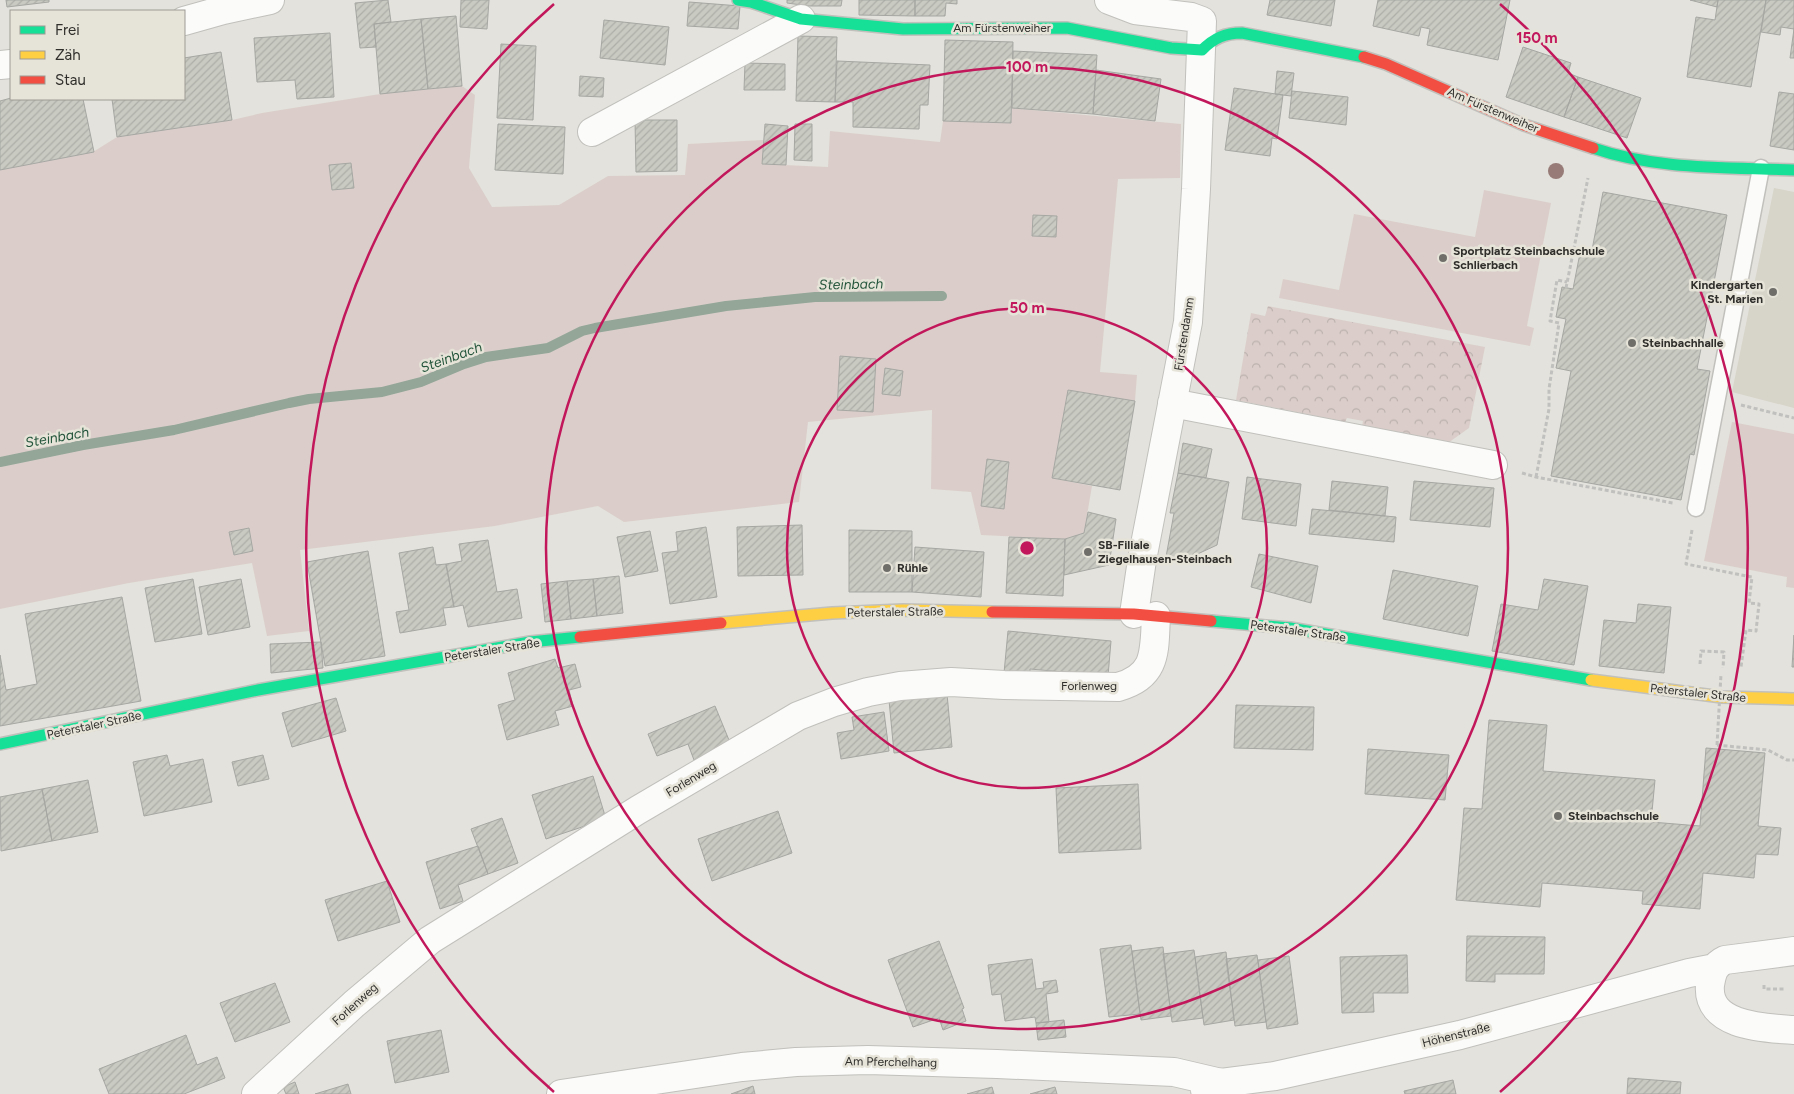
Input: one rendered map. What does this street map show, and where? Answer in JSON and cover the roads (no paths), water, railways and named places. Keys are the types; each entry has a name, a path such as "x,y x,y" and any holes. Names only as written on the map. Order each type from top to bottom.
{"main road":[{"name":"Am Fürstenweiher","path":"738,0 758,4 801,19 903,29 1067,28 1171,48 1202,50 1216,37 1226,33 1237,32 1363,57 1404,71 1524,125 1593,150 1641,161 1676,165 1794,170"},
{"name":"Peterstaler Straße","path":"0,744 258,690 530,642 832,613 903,610 1145,615 1290,628 1614,684 1722,697 1794,699"}],"street":[{"path":"185,21 270,0"},
{"path":"1109,0 1135,10 1197,18 1202,21 1202,50"},
{"path":"592,132 801,19"},
{"name":"Fürstendamm","path":"1145,615 1142,560 1183,354 1190,304 1202,50"},
{"path":"1172,403 1493,465"},
{"name":"Forlenweg","path":"256,1094 354,1004 430,940 646,805 798,716 834,702 868,692 900,686 951,682 1004,685 1118,686 1132,683 1143,675 1150,665 1154,649 1145,615"},
{"name":"Höhenstraße","path":"1197,1094 1222,1083 1276,1076 1460,1035 1689,973 1714,968 1718,964 1733,958 1794,951"},
{"path":"1714,968 1710,989 1712,998 1722,1014 1744,1024 1794,1030"},
{"name":"Am Pferchelhang","path":"561,1094 742,1067 796,1062 868,1060 1174,1072 1222,1083"}],"lane":[{"path":"1696,508 1761,168"}],"waterway":[{"name":"Steinbach","path":"0,462 83,445 174,430 309,399 382,392 421,382 486,357 548,348 582,331 595,328 726,306 815,297 942,296"}],"place":[{"name":"Sportplatz Steinbachschule Schlierbach","path":"1443,258"},
{"name":"Kindergarten St. Marien","path":"1773,292"},
{"name":"Steinbachhalle","path":"1632,343"},
{"name":"SB-Filiale Ziegelhausen-Steinbach","path":"1088,552"},
{"name":"Rühle","path":"887,568"},
{"name":"Steinbachschule","path":"1558,816"}]}
